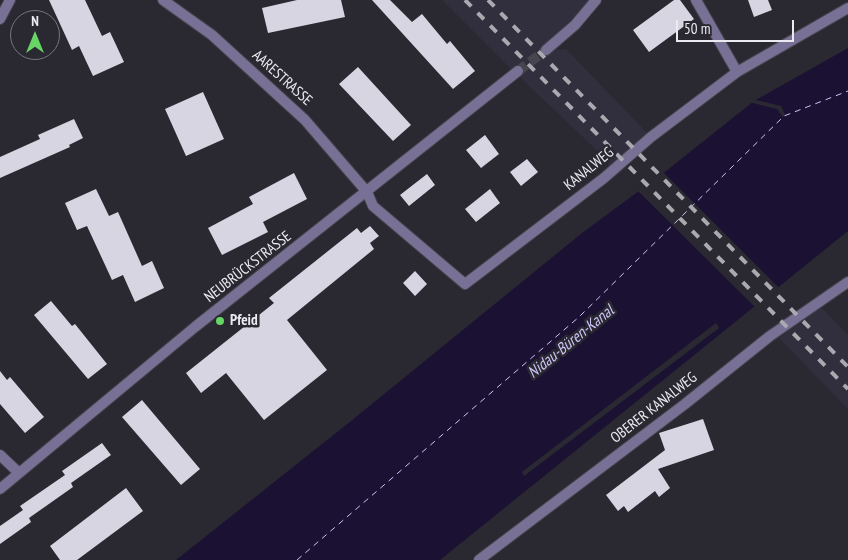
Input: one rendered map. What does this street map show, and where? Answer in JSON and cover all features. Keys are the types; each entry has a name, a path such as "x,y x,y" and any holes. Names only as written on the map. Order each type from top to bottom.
{"street":[{"path":"0,19 10,0"},
{"name":"AARESTRASSE","path":"163,0 212,35 305,120 367,192"},
{"path":"546,50 575,25 596,0"},
{"path":"696,0 737,72"},
{"path":"845,0 848,8"},
{"name":"KANALWEG","path":"367,192 373,206 465,284 604,178 651,137 737,72 848,8"},
{"name":"NEUBRÜCKSTRASSE","path":"0,490 195,327 518,71"},
{"name":"OBERER KANALWEG","path":"479,560 677,410 770,336 848,282"},
{"path":"0,455 19,473"}],"shaded area":[{"path":"442,0 596,0 546,50 566,49 651,137 604,178 609,162"},
{"path":"820,306 848,335 848,409 779,338"}],"water":[{"name":"Nidau-Büren-Kanal","path":"848,48 848,231 440,560 176,560 351,421 582,233 666,171 754,101"}],"pier":[{"path":"752,99 781,106 785,115 783,117 777,109 749,102"},
{"path":"662,171 780,289 756,308 637,190"},
{"path":"716,323 719,328 524,476 522,472"}],"building":[{"path":"49,0 85,0 102,36 110,32 124,62 93,76 79,46 72,50 60,24 60,10 54,10"},
{"path":"297,0 341,0 345,17 268,33 262,8"},
{"path":"372,0 390,0 412,22 422,14 447,44 450,41 475,71 453,89"},
{"path":"674,0 680,0 694,19 649,52 633,30"},
{"path":"748,0 768,0 772,10 754,17"},
{"path":"358,67 411,125 393,141 339,84"},
{"path":"203,92 224,139 186,156 165,109"},
{"path":"74,119 83,138 69,145 70,147 0,178 0,157 40,139 38,135"},
{"path":"485,135 499,154 481,168 466,150"},
{"path":"527,159 538,172 521,186 510,172"},
{"path":"294,173 307,199 263,222 268,232 222,255 208,228 253,204 249,197"},
{"path":"427,174 435,185 409,206 400,195"},
{"path":"96,189 109,216 118,212 142,266 152,261 164,288 135,302 123,275 112,280 87,226 77,230 65,203"},
{"path":"490,189 500,203 476,222 465,209"},
{"path":"370,226 379,236 370,243 374,249 287,320 327,370 264,420 226,373 201,393 186,373 274,303 269,298 357,228 361,233"},
{"path":"415,271 427,284 415,296 403,283"},
{"path":"51,301 72,326 75,324 107,364 88,379 34,315"},
{"path":"0,371 7,380 10,377 44,417 25,433 0,404"},
{"path":"142,400 200,469 181,485 122,417"},
{"path":"703,419 714,450 658,469 670,488 659,497 655,491 628,512 624,506 618,511 606,495 665,450 659,433"},
{"path":"102,443 111,455 71,483 73,487 29,518 31,522 0,544 0,526 23,510 20,506 65,475 62,471"},
{"path":"126,488 143,511 77,560 60,560 50,546"}],"ferry route":[{"path":"297,560 579,317 784,116 848,91"}],"tunnel":[{"path":"518,71 546,50"}],"railway":[{"path":"465,0 848,389"},
{"path":"488,0 848,367"}],"place":[{"name":"Pfeid","path":"220,321"}]}
